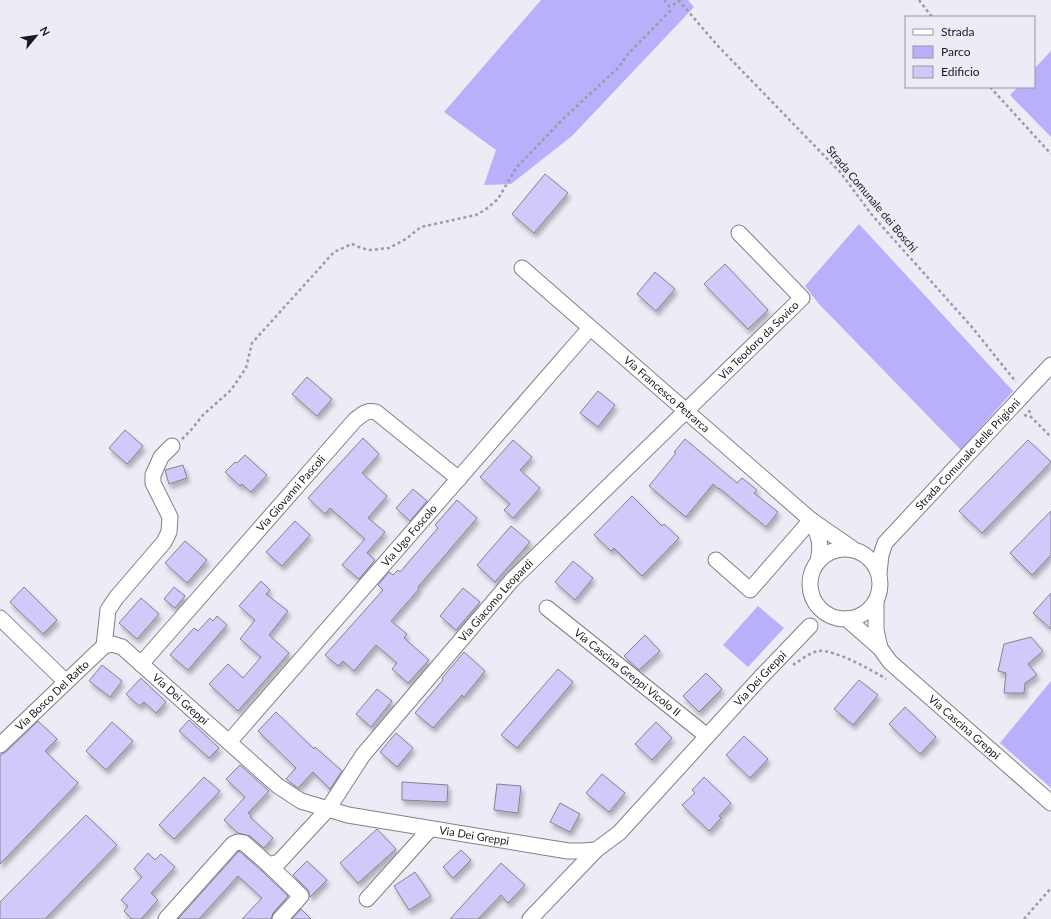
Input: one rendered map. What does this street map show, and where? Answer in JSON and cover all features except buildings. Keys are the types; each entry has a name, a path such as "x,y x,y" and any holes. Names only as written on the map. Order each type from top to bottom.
{"street":[{"name":"Via Teodoro da Sovico","path":"685,412 802,298 740,233"},
{"name":"Via Francesco Petrarca","path":"522,268 685,412 811,520 855,550"},
{"name":"Via Ugo Foscolo","path":"228,742 590,328"},
{"name":"Strada Comunale delle Prigioni","path":"884,543 1051,365"},
{"name":"Via Giovanni Pascoli","path":"141,664 355,420 362,414 369,411 376,412 458,479"},
{"name":"Via Giacomo Leopardi","path":"269,865 279,862 328,809 363,755 512,580 685,412"},
{"path":"104,646 108,610 116,598 164,542 169,532 170,517 153,483 153,475 162,457 172,446"},
{"path":"716,560 750,590 811,520"},
{"name":"Via Francesco Petrarca","path":"811,520 820,538 821,548 818,561"},
{"path":"810,626 812,597 810,577 818,561 828,553 840,549 855,550 884,543 879,573"},
{"path":"810,626 821,620 858,617 868,611 876,602 879,595 881,582 879,573 873,562 864,554 855,550"},
{"path":"812,597 824,613 840,619 880,648"},
{"path":"876,602 876,630 880,648"},
{"name":"Via Cascina Greppi Vicolo II","path":"547,608 707,736"},
{"path":"0,618 66,682"},
{"name":"Via Dei Greppi","path":"104,646 112,644 122,647 278,786 301,801 348,815 582,852 596,850 619,833 810,626"},
{"name":"Via Bosco Del Ratto","path":"0,745 104,646"},
{"name":"Via Cascina Greppi","path":"880,648 890,662 1051,803"},
{"path":"367,899 430,829"},
{"path":"166,919 233,844 238,842 244,843 301,896 280,919"},
{"path":"530,919 596,850"}],"path":[{"path":"172,446 192,430 203,415 231,390 246,368 252,343 334,252 352,244 370,250 390,248 406,239 421,227 476,214 485,210 498,199 516,168 564,118 618,68 628,54 670,11 669,6 664,0"},
{"path":"919,0 931,16"},
{"name":"Strada Comunale dei Boschi","path":"669,6 679,1 717,45 840,172 872,215 971,326 1013,377 1024,394"},
{"path":"991,88 1051,154"},
{"path":"1031,417 1051,437"},
{"path":"788,669 807,655 817,651 828,652 854,662 877,674"},
{"path":"1024,919 1051,888"}],"green space":[{"path":"541,0 688,0 694,7 572,136 511,184 484,185 496,150 444,112"},
{"path":"1051,51 1051,137 1010,95 1017,88 1035,88 1035,68"},
{"path":"859,224 1013,391 961,450 819,304 805,286"},
{"path":"758,606 784,628 748,667 723,645"},
{"path":"1051,681 1051,788 1000,743"}]}
